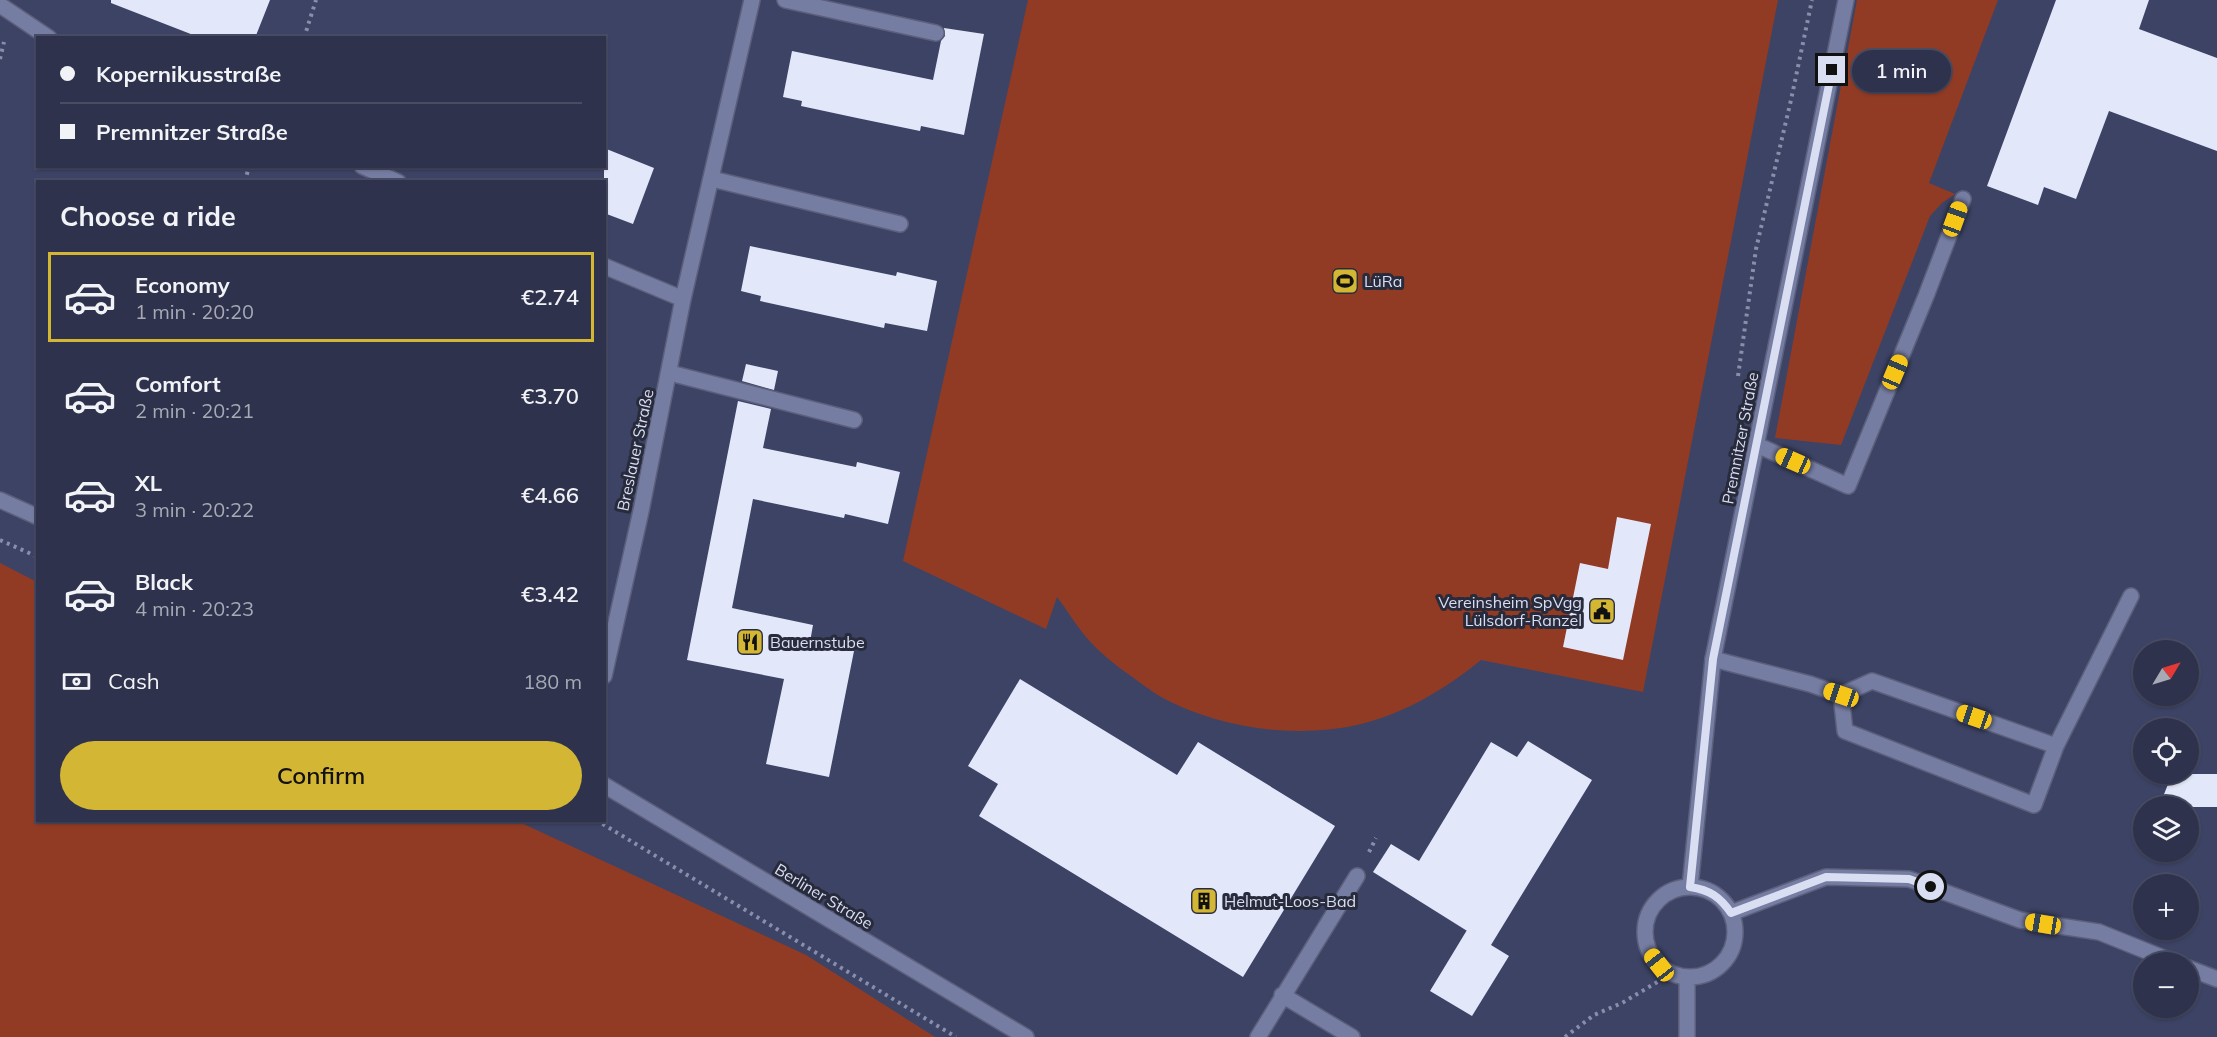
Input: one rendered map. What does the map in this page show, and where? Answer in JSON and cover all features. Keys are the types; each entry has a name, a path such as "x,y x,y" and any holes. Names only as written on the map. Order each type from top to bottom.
{"street":[{"name":"Breslauer Straße","path":"606,667 670,373 683,299 752,0"},
{"path":"785,0 936,33"},
{"name":"Premnitzer Straße","path":"1690,887 1713,659 1846,0"},
{"path":"0,5 47,36"},
{"path":"366,168 394,180"},
{"path":"712,179 900,224"},
{"path":"1757,445 1848,486 1963,199"},
{"path":"606,267 683,299"},
{"name":"Breslauer Straße","path":"670,373 854,420"},
{"path":"0,500 36,516"},
{"path":"1841,695 1845,731 2034,805 2056,746 2132,596"},
{"path":"1713,659 1810,684 1841,695 1872,681 2056,746"},
{"name":"Berliner Straße","path":"606,786 1026,1037"},
{"path":"1258,1037 1357,876"},
{"path":"1731,913 1826,877 1909,879 2020,920 2099,932 2149,952"},
{"path":"1690,887 1707,890 1721,899 1731,913 1735,925 1735,939 1727,957 1713,971 1701,976 1688,977 1672,973 1659,965 1650,953 1646,938 1646,923 1652,908 1661,896 1675,889 1690,887"},
{"path":"2199,972 2217,979"},
{"path":"1687,1037 1688,977"},
{"path":"1282,995 1352,1037"}],"path":[{"path":"305,36 316,0"},
{"path":"1737,384 1756,249 1812,0"},
{"path":"0,540 36,556"},
{"path":"599,822 956,1037"},
{"path":"1565,1037 1594,1015 1622,1003 1672,973"}],"shaded area":[{"name":"LüRa","path":"1028,0 1778,0 1643,692 1481,660 1423,700 1374,720 1357,725 1307,731 1256,728 1183,708 1157,695 1096,648 1057,597 1046,629 903,561"},
{"path":"1857,0 1998,0 1929,183 1955,194 1942,203 1930,216 1841,445 1775,438"},
{"path":"0,563 36,581 36,822 519,822 806,955 935,1037 0,1037"}],"building":[{"path":"111,0 270,0 256,36 196,36 111,3"},
{"path":"2056,0 2149,0 2139,29 2217,58 2217,151 2109,111 2076,199 2044,187 2038,205 1987,186"},
{"path":"944,28 984,34 964,135 921,126 920,131 857,118 801,106 802,101 783,97 792,51 933,80 941,41 945,36"},
{"path":"606,149 654,168 633,224 606,214 606,180 604,180"},
{"path":"750,246 896,276 897,272 937,281 927,331 885,323 884,328 760,301 761,296 741,291"},
{"path":"746,364 778,371 774,390 742,381"},
{"path":"738,401 771,409 763,448 856,467 857,462 900,472 888,524 845,514 844,518 753,499 732,608 813,625 810,642 854,651 829,777 766,764 784,679 687,660"},
{"name":"Vereinsheim SpVgg Lülsdorf-Ranzel","path":"1617,517 1651,524 1623,660 1563,647 1580,563 1608,569"},
{"name":"Helmut-Loos-Bad","path":"1020,679 1177,775 1198,742 1335,826 1243,977 979,816 998,784 968,766"},
{"path":"1528,741 1592,780 1491,945 1509,956 1472,1016 1430,991 1467,931 1373,872 1391,844 1419,861 1491,742 1517,757"},
{"path":"2199,774 2217,774 2217,807 2199,807 2199,796 2163,796 2168,784 2199,784"}],"place":[{"name":"LüRa","path":"1345,281"},
{"name":"Vereinsheim SpVgg Lülsdorf-Ranzel","path":"1602,611"},
{"name":"Bauernstube","path":"750,642"},
{"name":"Helmut-Loos-Bad","path":"1204,901"}],"route":[{"path":"1832,70 1713,659 1690,887 1707,890 1721,899 1731,913 1826,877 1909,879 1931,887"}]}
